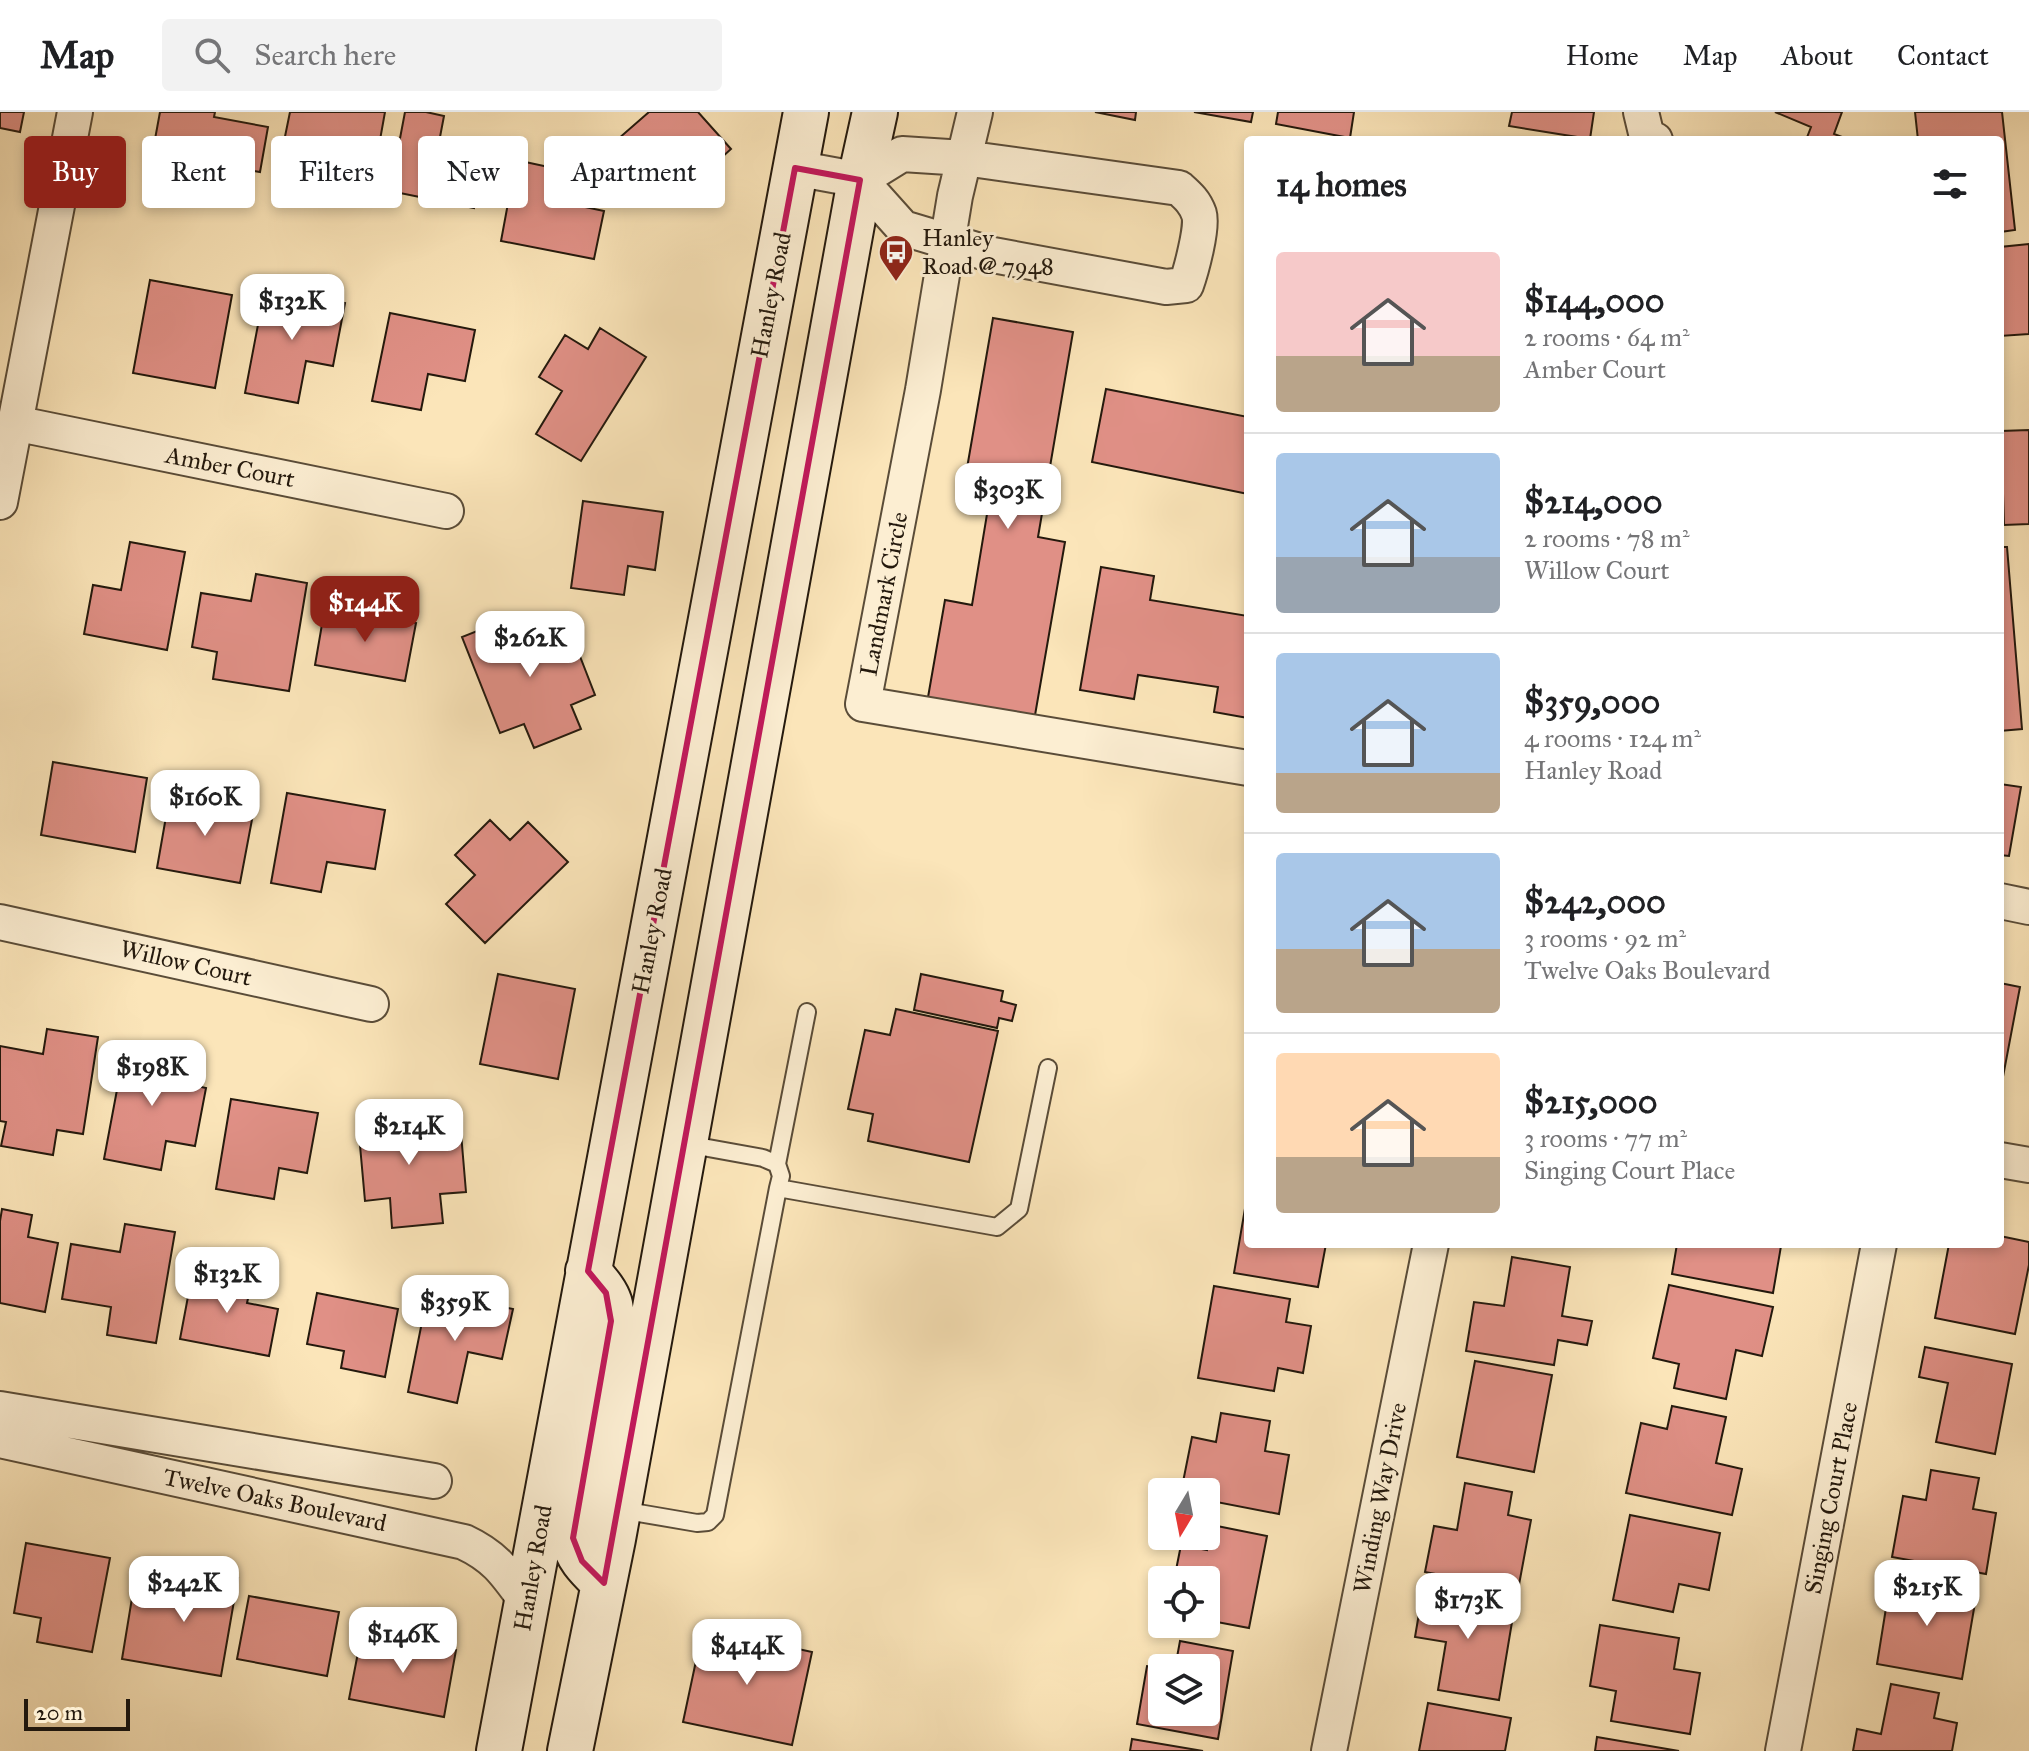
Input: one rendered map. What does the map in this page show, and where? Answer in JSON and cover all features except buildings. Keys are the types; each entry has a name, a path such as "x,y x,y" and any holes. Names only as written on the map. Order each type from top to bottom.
{"main road":[{"name":"Hanley Road","path":"499,1751 806,112"},
{"path":"570,1751 618,1509 860,180 875,112"},
{"path":"588,1271 606,1293 611,1305 610,1341 573,1538 575,1550 582,1561 604,1583"}],"street":[{"path":"0,502 75,112"},
{"name":"Landmark Circle","path":"975,112 947,241 923,390 863,704 1244,767"},
{"path":"1641,112 1647,136"},
{"path":"795,168 860,180 903,228 993,255 1166,287 1186,285 1192,271 1201,217 1193,199 1179,188 964,158 902,154 860,180"},
{"name":"Amber Court","path":"14,423 446,511"},
{"path":"2004,902 2029,907"},
{"name":"Willow Court","path":"0,922 371,1004"},
{"path":"2004,1161 2029,1165"},
{"name":"Winding Way Drive","path":"1329,1751 1430,1248"},
{"name":"Singing Court Place","path":"1783,1751 1878,1248"},
{"name":"Twelve Oaks Boulevard","path":"0,1409 434,1481"},
{"name":"Twelve Oaks Boulevard","path":"0,1440 464,1542 495,1560 527,1602"},
{"path":"338,1515 348,1466"}],"lane":[{"path":"618,1509 697,1523 708,1522 715,1515 781,1176 777,1164 807,1012"},
{"path":"778,1188 997,1227 1019,1209 1048,1068"},
{"path":"685,1144 763,1158 777,1164"}],"highlighted area":[{"path":"795,168 860,180 604,1583 582,1561 573,1538 611,1321 606,1293 588,1271"}],"place":[{"name":"Hanley Road @ 7948","path":"896,283"}]}
